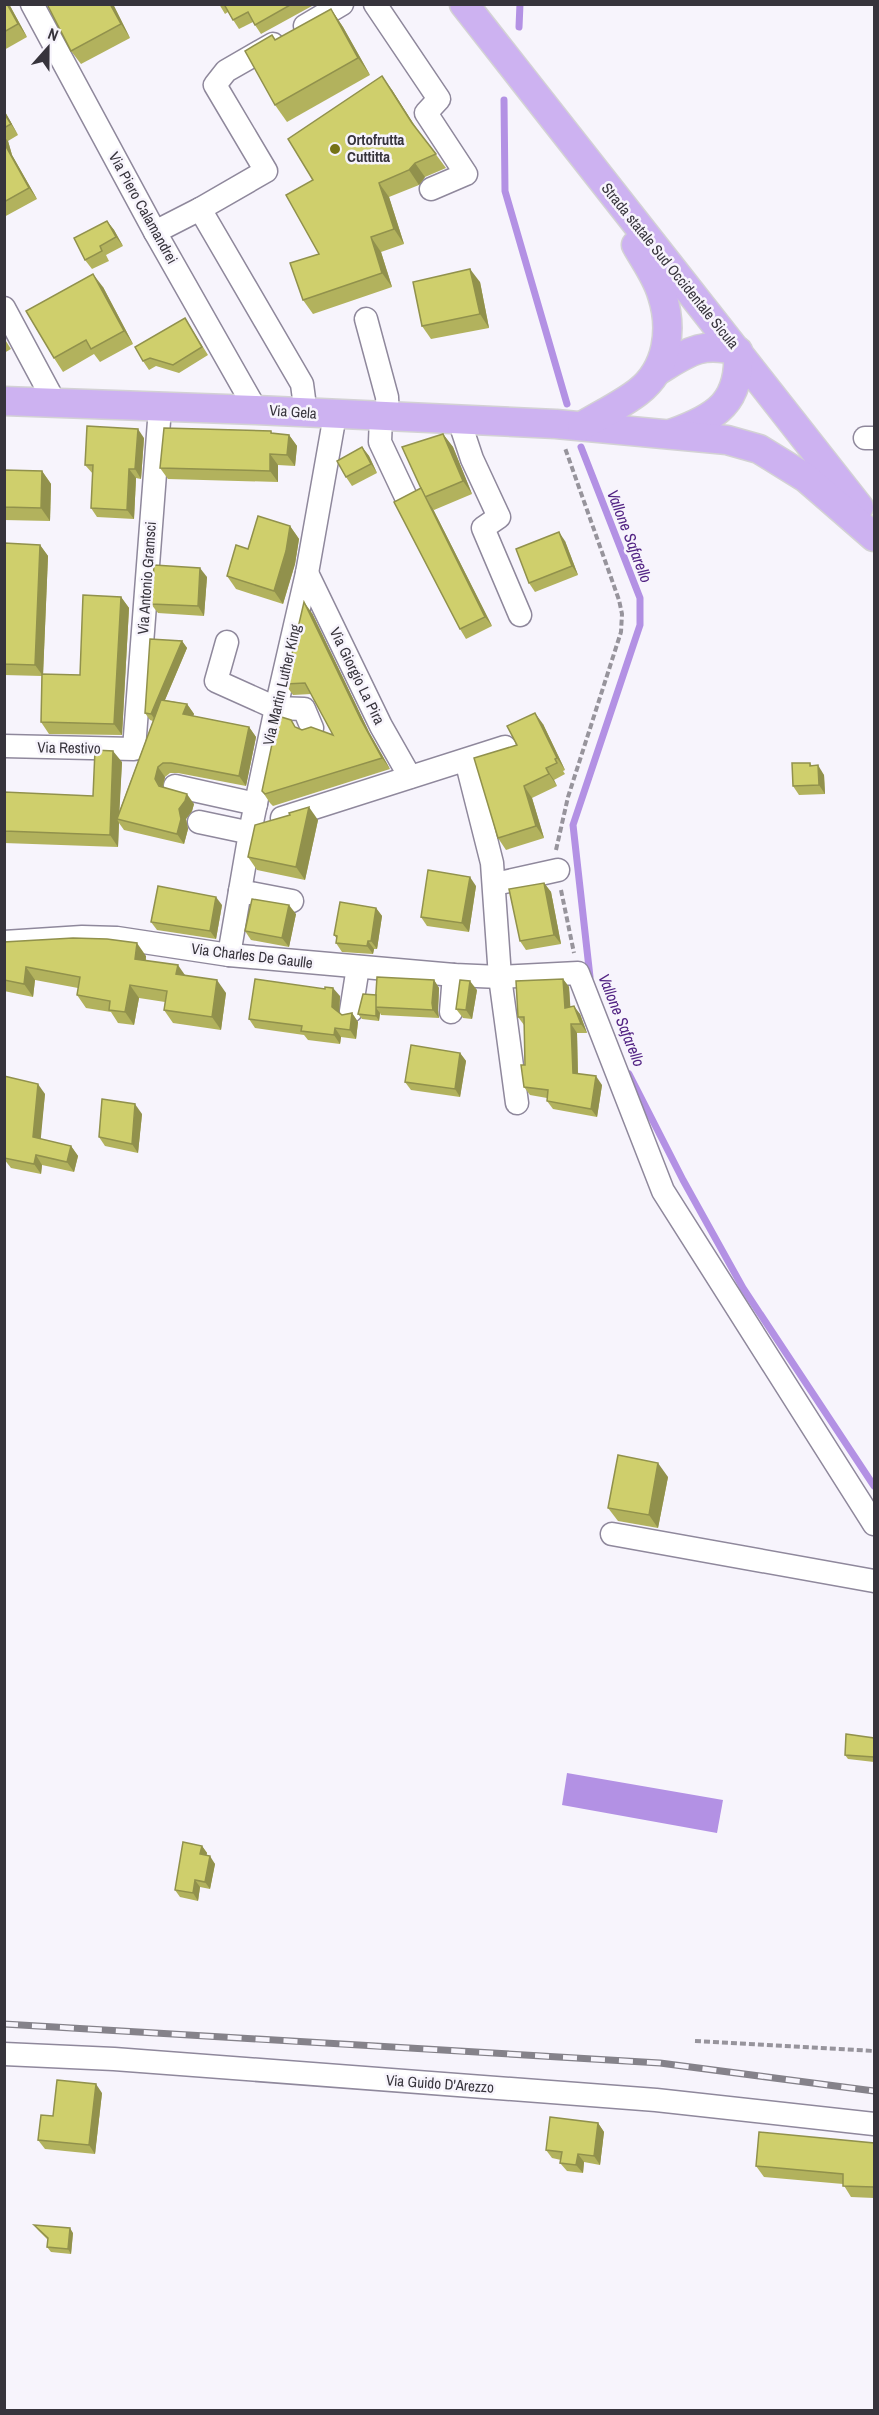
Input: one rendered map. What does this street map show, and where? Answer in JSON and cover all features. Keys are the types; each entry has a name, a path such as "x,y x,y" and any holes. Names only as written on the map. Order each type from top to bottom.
{"main road":[{"name":"Strada statale Sud Occidentale Sicula","path":"464,4 738,351 874,528"},
{"path":"591,167 662,294 667,319 667,339 659,370"},
{"path":"569,425 639,391 659,370 683,355 699,348 716,345 738,351 739,369 734,390 719,410 702,423 668,434"},
{"name":"Via Gela","path":"4,401 569,425 727,440 759,449 806,478 874,537"}],"street":[{"name":"Via Piero Calamandrei","path":"32,4 155,232 256,410"},
{"path":"155,232 266,171 215,85 226,71 342,4"},
{"path":"375,4 439,99 426,113 466,174 431,189"},
{"path":"200,209 303,384 306,414"},
{"path":"4,308 56,403"},
{"path":"366,319 387,397 380,442 405,495"},
{"name":"Via Antonio Gramsci","path":"134,749 160,408"},
{"name":"Via Martin Luther King","path":"229,955 256,804 307,573 335,415"},
{"path":"459,420 472,459 500,517 483,528 520,615"},
{"name":"Via Giorgio La Pira","path":"307,573 381,726 410,777"},
{"path":"227,642 216,681 276,708 304,709 312,728"},
{"name":"Via Restivo","path":"4,746 134,749"},
{"path":"199,822 251,830 505,747"},
{"path":"466,760 492,863 500,977 517,1103"},
{"path":"175,786 256,804"},
{"path":"495,884 558,870"},
{"path":"240,891 292,901"},
{"name":"Via Charles De Gaulle","path":"4,942 82,937 117,938 229,955 358,968 500,977 578,974"},
{"path":"351,1011 358,968"},
{"path":"578,974 663,1191 874,1524"},
{"path":"451,1012 454,975"},
{"path":"612,1534 874,1581"},
{"name":"Via Guido D'Arezzo","path":"4,2054 114,2059 656,2100 874,2124"}],"path":[{"path":"569,425 622,614 621,632 568,797 556,850 578,974"},
{"path":"695,2041 874,2051"}],"shaded area":[{"path":"567,1773 723,1800 717,1833 562,1805"}],"building":[{"path":"4,4 7,4 18,24 4,32"},
{"path":"47,4 110,4 121,24 71,51"},
{"path":"224,4 292,4 255,25 248,12 233,20"},
{"path":"331,9 358,58 275,105 245,51 272,35 275,40"},
{"path":"382,76 412,123 436,154 415,163 409,170 379,183 394,229 371,237 382,273 303,300 290,263 319,254 286,195 313,180 288,139"},
{"path":"4,113 11,124 4,128"},
{"path":"4,143 29,188 4,202"},
{"path":"107,221 116,237 100,246 102,251 85,260 74,238"},
{"path":"470,269 480,314 422,326 413,282"},
{"path":"93,274 124,331 91,349 86,340 54,358 26,311"},
{"path":"185,318 202,347 173,365 150,358 143,361 135,347"},
{"path":"87,426 138,429 135,469 129,469 127,510 91,508 93,465 85,465"},
{"path":"164,428 271,431 271,433 289,435 287,455 270,454 270,471 160,468"},
{"path":"443,434 463,481 425,497 402,447"},
{"path":"362,447 371,464 346,477 337,461"},
{"path":"4,470 42,471 41,508 4,507"},
{"path":"421,488 485,617 460,629 394,502"},
{"path":"258,516 290,526 286,551 274,591 227,576 236,545 248,549"},
{"path":"559,532 572,566 529,583 516,549"},
{"path":"4,543 40,545 35,665 4,664"},
{"path":"154,565 200,568 198,606 151,604"},
{"path":"83,595 121,597 114,724 41,722 42,674 80,675"},
{"path":"304,602 382,758 265,794 262,791 278,716 291,720 295,727 302,730 311,727 333,735 305,683 285,684"},
{"path":"150,639 182,641 151,714 145,713"},
{"path":"161,700 187,704 183,714 249,727 239,776 171,763 163,763 158,767 155,779 159,786 187,794 179,809 181,819 177,834 117,819"},
{"path":"535,713 557,758 555,759 557,763 546,768 549,774 524,786 536,826 498,838 474,758 517,745 507,726"},
{"path":"95,750 113,751 110,835 4,831 4,792 93,796"},
{"path":"792,763 818,765 819,785 793,786"},
{"path":"309,807 296,867 248,857 255,825"},
{"path":"428,870 470,877 462,923 421,917"},
{"path":"544,883 554,935 520,941 509,889"},
{"path":"158,886 216,897 210,931 151,922"},
{"path":"252,899 289,905 282,938 245,931"},
{"path":"340,902 376,908 371,941 368,941 367,946 336,943 337,936 334,935"},
{"path":"73,938 137,943 135,959 178,965 176,974 217,980 212,1017 164,1010 167,991 130,985 125,1012 109,1010 110,1001 77,995 80,977 26,967 24,984 4,980 4,942"},
{"path":"377,977 434,980 433,1010 375,1007"},
{"path":"255,979 325,989 325,987 333,988 332,1007 342,1015 352,1013 350,1030 335,1028 334,1035 301,1031 302,1026 249,1019"},
{"path":"563,979 565,1008 574,1006 581,1024 571,1024 573,1073 596,1076 591,1109 547,1101 548,1090 524,1087 521,1065 525,1065 524,1017 518,1017 516,981"},
{"path":"460,980 470,981 466,1010 456,1009"},
{"path":"363,994 376,995 376,1016 358,1014"},
{"path":"411,1045 460,1053 455,1089 405,1082"},
{"path":"4,1076 38,1084 33,1137 71,1146 67,1162 36,1155 34,1164 4,1158"},
{"path":"102,1099 135,1104 132,1144 99,1137"},
{"path":"618,1455 658,1463 649,1515 608,1508"},
{"path":"846,1734 874,1738 874,1757 845,1755"},
{"path":"183,1842 202,1846 200,1854 210,1856 205,1882 195,1880 193,1893 175,1890"},
{"path":"57,2080 96,2084 89,2145 38,2140 41,2115 53,2116"},
{"path":"550,2117 598,2123 594,2156 578,2154 576,2165 560,2163 562,2152 546,2150"},
{"path":"759,2132 874,2143 874,2187 843,2186 843,2174 756,2166"},
{"path":"34,2225 70,2228 68,2249 47,2247 48,2238"}],"waterway":[{"name":"Vallone Safarello","path":"519,27 520,4"},
{"name":"Vallone Safarello","path":"504,100 505,191 567,404"},
{"name":"Vallone Safarello","path":"581,447 640,598 640,625 573,825 590,977"},
{"name":"Vallone Safarello","path":"629,1074 683,1180 743,1288 874,1486"}],"railway":[{"path":"4,2024 660,2063 874,2091"}],"place":[{"name":"Ortofrutta Cuttitta","path":"335,149"}]}
